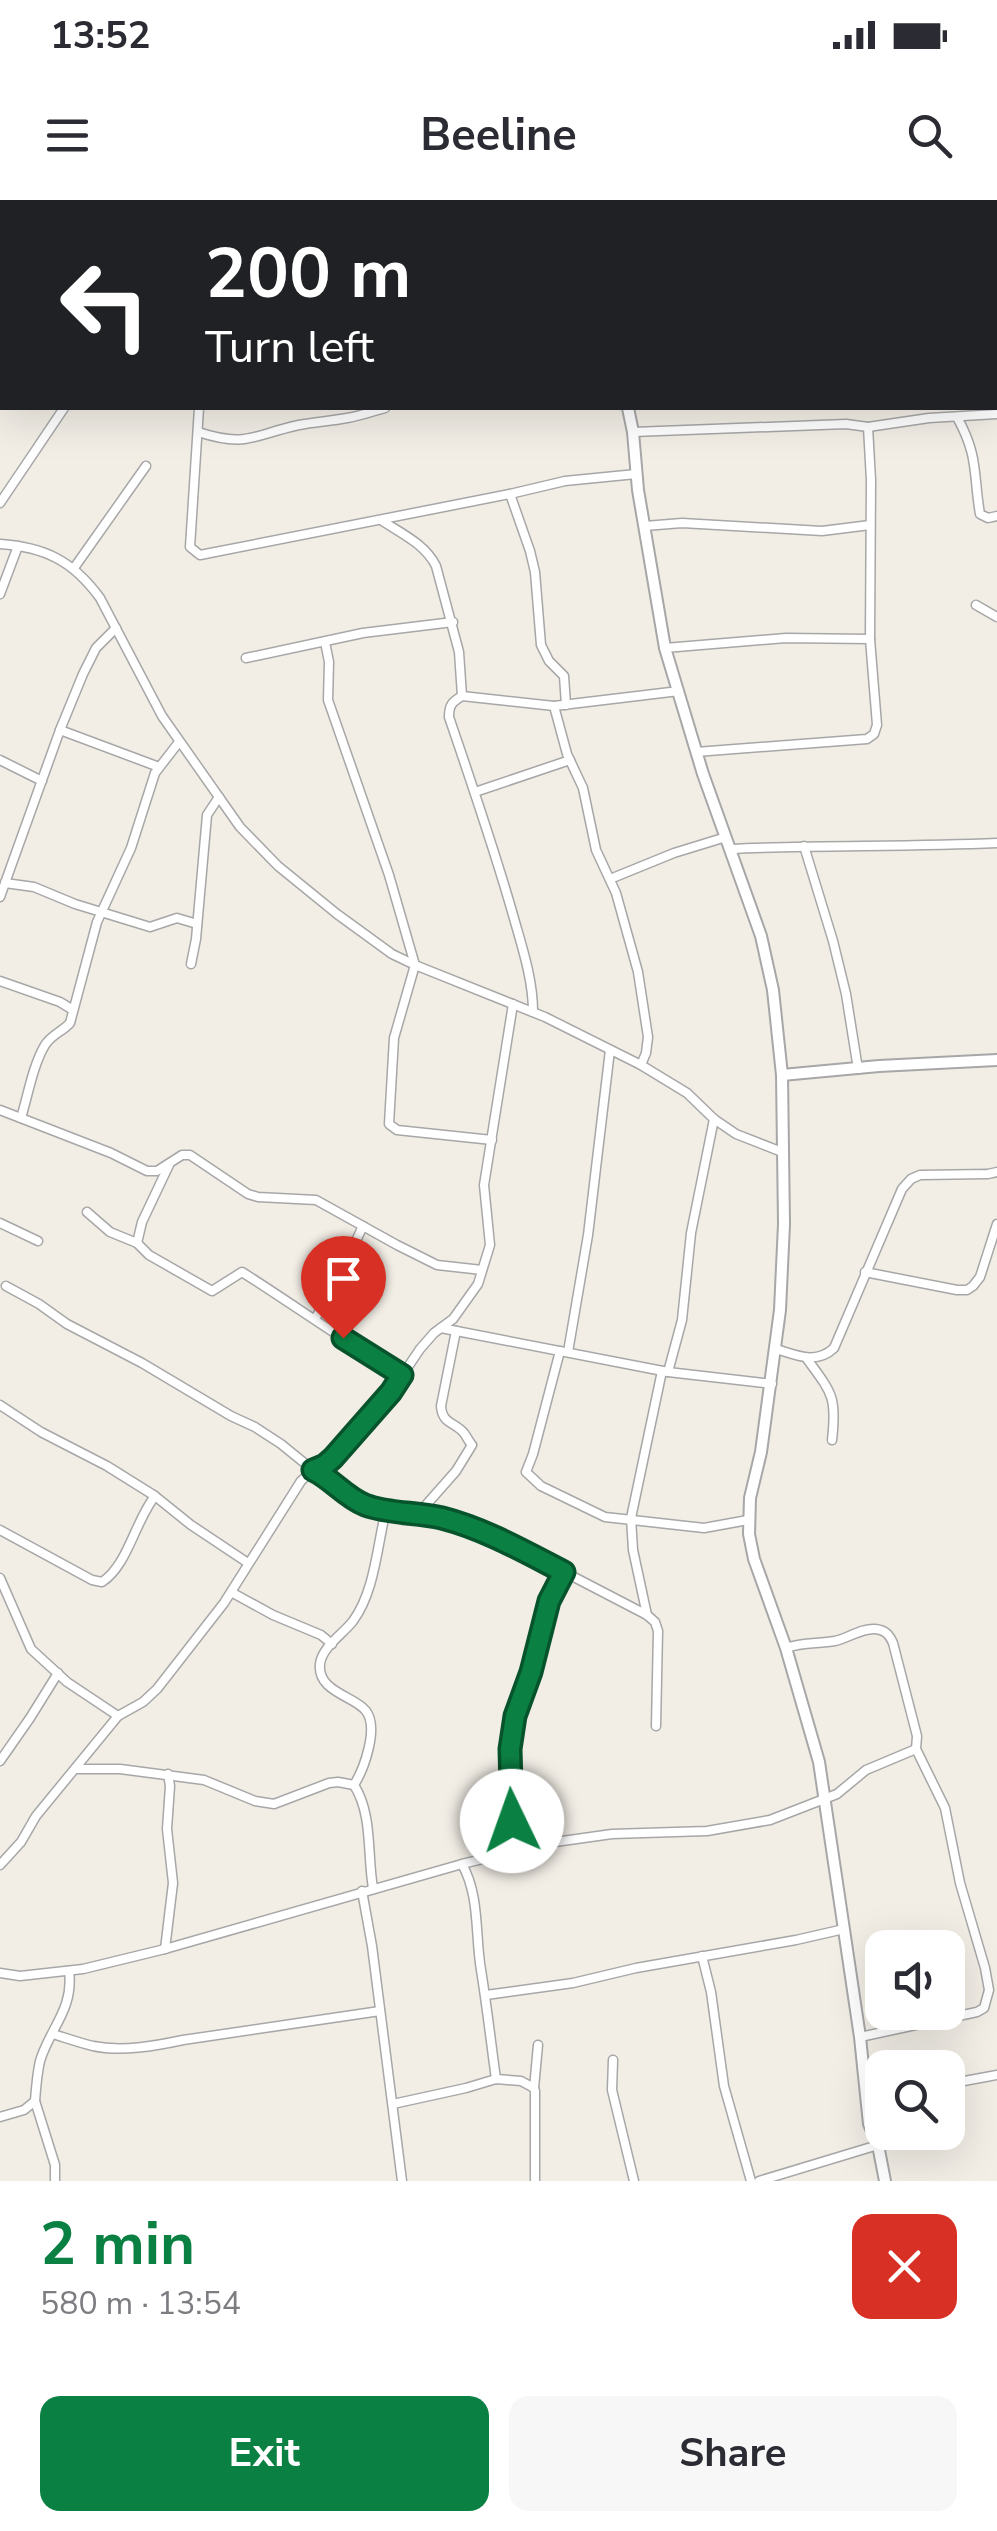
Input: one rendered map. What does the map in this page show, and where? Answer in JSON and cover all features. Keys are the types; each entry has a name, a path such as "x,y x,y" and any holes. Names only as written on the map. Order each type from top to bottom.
{"street":[{"path":"0,503 63,410"},
{"path":"198,410 190,548 205,556 565,482 636,474"},
{"path":"198,432 238,441 378,410"},
{"path":"628,410 664,648 768,962 782,1075 784,1224 772,1384 748,1520 754,1559 786,1648 819,1762 865,2081"},
{"path":"633,432 846,424 868,427 997,414"},
{"path":"957,417 974,454 980,514 988,518 997,516"},
{"path":"696,752 868,739 874,734 877,725 870,638 868,427"},
{"path":"74,568 146,466"},
{"path":"510,494 535,572 541,646 564,676 566,705"},
{"path":"381,520 421,546 436,566 453,622 462,696"},
{"path":"645,526 682,523 822,531 870,524"},
{"path":"0,544 53,556 74,568 100,598 179,742 240,827 278,866 366,936 415,965 534,1012 641,1065 687,1093 714,1118 750,1141 782,1152"},
{"path":"0,594 18,546"},
{"path":"976,605 997,617"},
{"path":"246,658 363,633 453,622"},
{"path":"0,897 60,730 96,648 116,628"},
{"path":"664,648 786,638 870,638"},
{"path":"326,642 328,700 389,875 415,965 394,1038 389,1124 397,1130 492,1140"},
{"path":"534,1012 533,991 498,862 449,708 462,696 554,706 678,691"},
{"path":"554,706 580,781 596,850 616,893 644,1000 648,1037 641,1065"},
{"path":"60,730 159,768"},
{"path":"21,1118 42,1049 53,1034 64,1030 70,1022 102,911 125,863 148,791 159,768 179,742"},
{"path":"0,760 42,781"},
{"path":"474,792 570,760"},
{"path":"191,964 207,815 219,797"},
{"path":"610,879 726,837"},
{"path":"730,849 997,844"},
{"path":"804,846 846,994 858,1069"},
{"path":"6,882 34,887 150,927 177,918 197,924"},
{"path":"0,981 74,1010"},
{"path":"0,1865 118,1716 157,1689 231,1592 291,1494 313,1470 333,1458 391,1392 420,1348 466,1304 478,1284 490,1246 484,1185 512,1004"},
{"path":"610,1050 588,1235 564,1352 526,1472 540,1486 605,1517 704,1528 748,1520"},
{"path":"782,1075 997,1060"},
{"path":"0,1110 146,1170 157,1171 182,1154 190,1154 248,1194 316,1200 437,1265 482,1270"},
{"path":"647,1615 633,1550 631,1518 665,1372 682,1320 691,1233 714,1118"},
{"path":"137,1243 142,1222 170,1163"},
{"path":"776,1349 807,1359 828,1354 834,1348 902,1189 911,1180 920,1175 997,1172"},
{"path":"87,1212 110,1232 137,1243 149,1255 212,1291 242,1272 402,1375"},
{"path":"0,1222 38,1241"},
{"path":"865,1272 967,1290 980,1278 997,1224"},
{"path":"315,1320 363,1226"},
{"path":"6,1286 255,1426 352,1499 367,1506 448,1520 487,1534 647,1615 658,1632 656,1726"},
{"path":"441,1328 665,1372 772,1384"},
{"path":"419,1513 472,1445 464,1432 441,1415 456,1331"},
{"path":"807,1359 833,1397 832,1440"},
{"path":"0,1405 155,1496 248,1563"},
{"path":"0,1530 102,1582 119,1564 155,1496"},
{"path":"354,1785 368,1752 369,1715 334,1691 324,1678 320,1661 354,1620 371,1586 386,1510"},
{"path":"508,1851 512,1821 510,1749 515,1716 549,1601 564,1572"},
{"path":"0,1578 31,1649 67,1682 118,1716"},
{"path":"231,1592 332,1644"},
{"path":"632,1608 644,1600"},
{"path":"786,1648 833,1642 869,1628 889,1634 917,1736 916,1749 945,1808 960,1883 985,1968 989,1990 984,2008 978,2012 860,2038"},
{"path":"0,1761 58,1673"},
{"path":"0,1973 20,1976 69,1971 165,1949 508,1851 612,1834 675,1834 770,1820 826,1799 866,1770 916,1749"},
{"path":"75,1769 120,1769 204,1780 255,1801 274,1804 328,1783 354,1785 369,1834 373,1888"},
{"path":"165,1949 173,1883 167,1829 168,1774"},
{"path":"462,1864 472,1889 496,2079"},
{"path":"362,1891 402,2181"},
{"path":"486,1995 573,1983 844,1928"},
{"path":"702,1956 712,1992 724,2086 751,2181"},
{"path":"55,2181 55,2165 35,2101 41,2059 64,2011 71,1986 69,1971"},
{"path":"54,2034 118,2049 380,2011"},
{"path":"535,2181 534,2088 538,2045"},
{"path":"613,2060 612,2090 634,2181"},
{"path":"965,2081 997,2075"},
{"path":"392,2104 496,2079 520,2081 534,2088"},
{"path":"0,2117 24,2110 35,2101"},
{"path":"759,2181 865,2149"},
{"path":"879,2150 885,2181"}],"route":[{"path":"343,1338 402,1375 333,1458 313,1470 367,1506 448,1520 520,1548 564,1572 549,1601 515,1716 509,1783 512,1821"}]}
